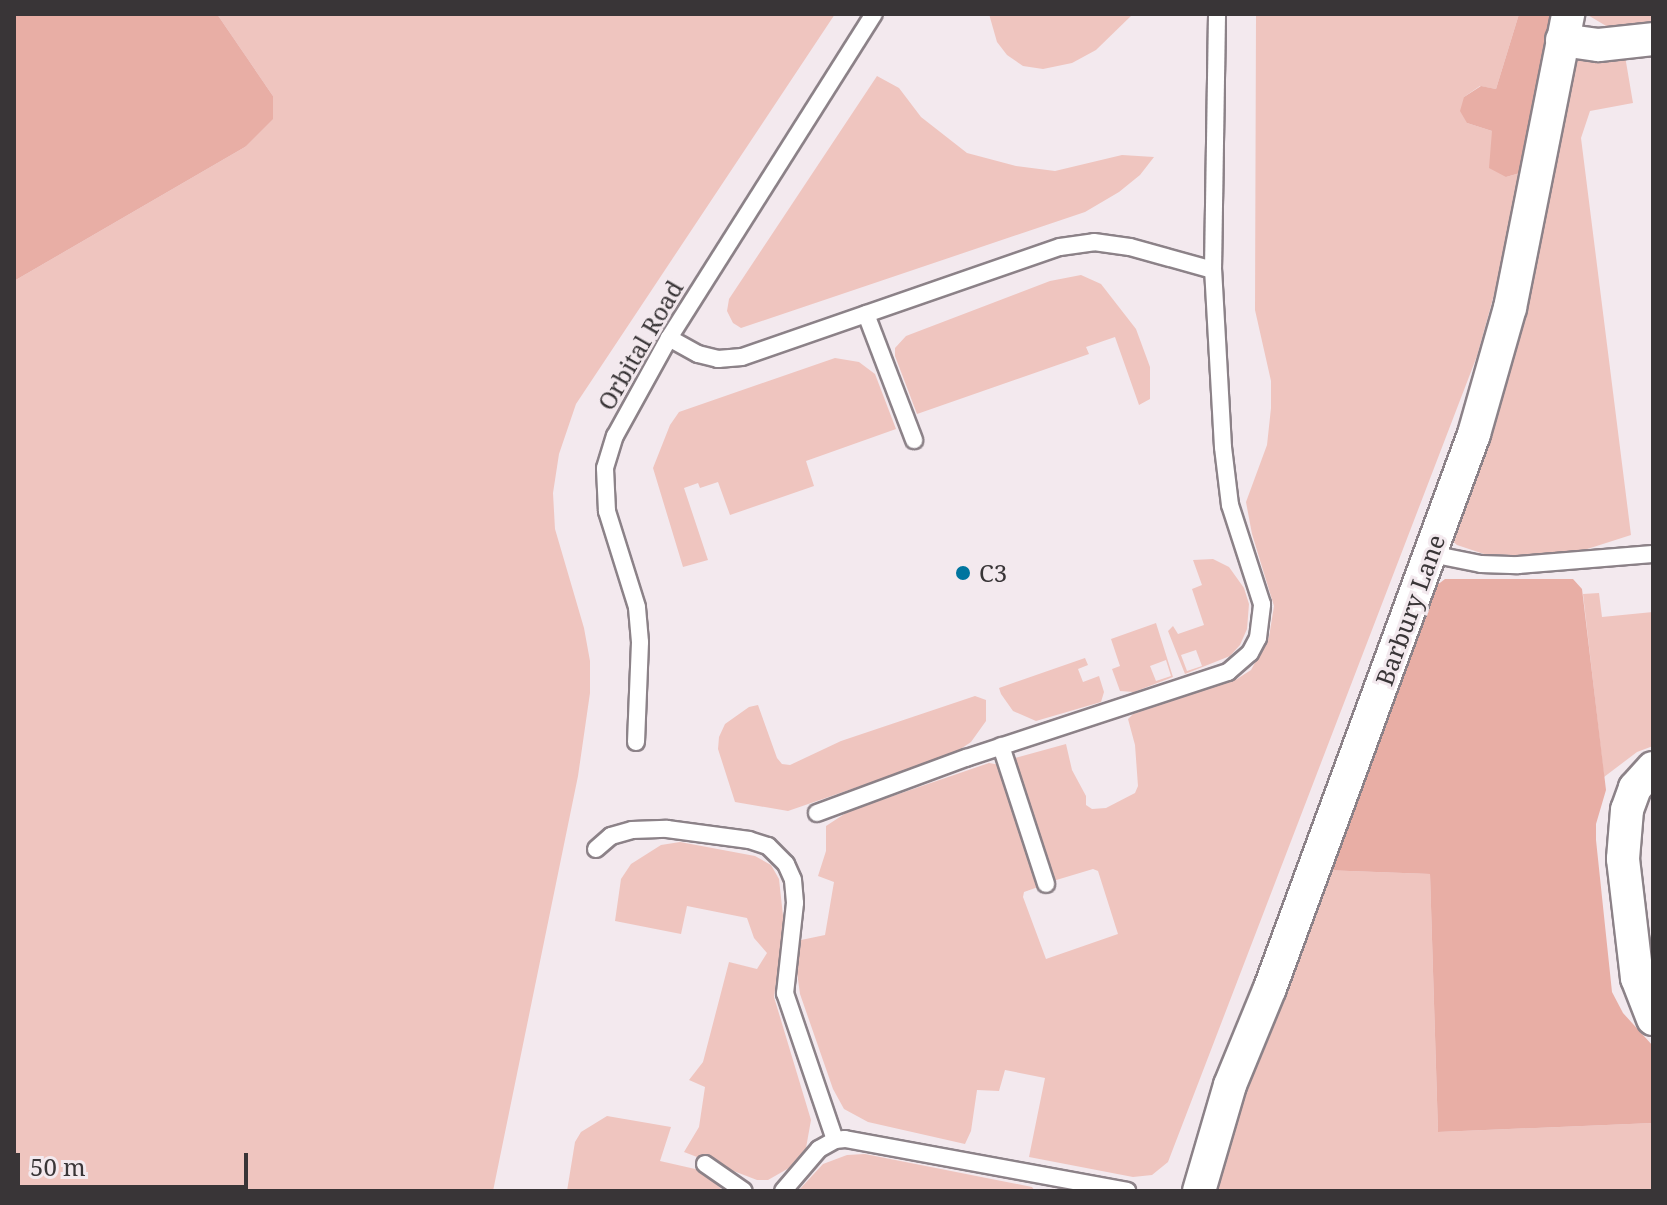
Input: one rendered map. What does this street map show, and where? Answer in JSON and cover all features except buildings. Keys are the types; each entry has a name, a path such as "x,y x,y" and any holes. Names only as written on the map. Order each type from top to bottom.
{"street":[{"path":"1565,27 1599,45 1653,39"},
{"name":"Barbury Lane","path":"1199,1191 1230,1085 1270,988 1474,434 1510,308 1565,27"},
{"path":"1653,768 1635,788 1627,810 1623,859 1641,922 1637,978 1653,1019"}],"lane":[{"name":"Orbital Road","path":"636,742 640,642 637,607 607,511 605,468 615,436 669,338 874,14"},
{"path":"817,813 1001,746 1228,672 1250,653 1258,638 1262,604 1230,505 1223,447 1213,270 1217,14"},
{"path":"669,338 698,354 718,359 742,357 1060,247 1094,242 1130,247 1213,270"},
{"path":"866,314 914,440"},
{"path":"1431,554 1481,564 1518,565 1653,554"},
{"path":"1001,746 1046,884"},
{"path":"596,849 611,836 621,833 667,829 749,840 768,846 786,864 793,880 795,903 785,993 835,1140"},
{"path":"783,1191 819,1149 835,1140 1127,1191"},
{"path":"705,1164 744,1191"}],"shaded area":[{"path":"14,14 217,14 273,96 273,119 245,147 14,281"},
{"path":"217,14 835,14 576,404 559,454 553,493 555,529 584,628 590,661 590,693 578,776 493,1191 14,1191 14,281 245,147 273,96"},
{"path":"989,14 1133,14 1096,50 1072,63 1043,69 1023,66 1007,55 997,42"},
{"path":"1256,14 1519,14 1496,89 1480,86 1464,97 1467,123 1492,131 1506,177 1520,173 1497,284 1477,356 1168,1162 1152,1175 1133,1177 1029,1157 1045,1078 1005,1070 999,1091 977,1090 971,1131 965,1144 868,1122 844,1109 833,1089 800,994 797,972 801,940 825,935 834,882 818,876 826,851 826,826 849,811 989,763 1000,765 1041,886 1024,892 1023,897 1046,959 1118,934 1098,871 1093,869 1053,881 1014,765 1015,758 1066,744 1072,770 1086,796 1086,805 1092,809 1106,808 1135,793 1138,786 1135,745 1128,719 1133,714 1237,679 1251,670 1269,637 1274,606 1252,534 1246,502 1267,445 1271,408 1271,381 1255,310"},
{"path":"1519,14 1551,14 1520,173 1506,177 1489,168 1492,131 1467,123 1460,111 1464,97 1481,86 1496,89"},
{"path":"1586,14 1653,14 1653,25 1613,30"},
{"path":"1625,56 1633,103 1590,111 1581,138 1631,535 1581,551 1545,556 1484,554 1457,545 1449,538 1570,61"},
{"path":"877,76 899,88 921,117 967,153 1016,166 1055,171 1122,155 1154,157 1140,175 1119,192 1085,212 741,328 733,323 727,311 729,299"},
{"path":"1081,275 1101,284 1136,329 1150,367 1150,399 1139,405 1115,337 1086,347 1089,354 917,414 895,356 895,348 906,336 1050,281"},
{"path":"835,358 859,362 875,374 896,429 806,461 814,486 730,515 718,482 700,488 698,483 684,488 708,560 683,567 653,468 670,425 679,412"},
{"path":"1213,559 1229,567 1244,588 1249,604 1247,629 1240,645 1230,656 1185,674 1168,631 1173,626 1178,634 1204,625 1192,589 1202,585 1193,560","holes":["1196,650 1202,666 1187,671 1181,655"]},
{"path":"1445,579 1573,579 1582,589 1606,790 1596,824 1596,840 1612,992 1623,1013 1653,1046 1653,1123 1438,1132 1430,874 1323,870 1428,592"},
{"path":"1599,593 1602,617 1653,612 1653,746 1637,752 1604,777 1583,594"},
{"path":"1156,623 1173,677 1134,692 1120,691 1112,669 1120,666 1111,639","holes":["1166,660 1171,676 1156,681 1150,666"]},
{"path":"1085,658 1088,665 1078,669 1083,682 1099,676 1104,692 1101,702 1036,721 1013,711 1001,694 999,688"},
{"path":"975,696 986,700 986,721 971,742 953,754 788,811 735,802 718,749 725,724 749,707 758,705 777,758 782,764 790,765 841,741"},
{"path":"680,842 755,856 771,865 779,879 784,925 774,997 811,1120 806,1148 789,1168 768,1180 757,1180 684,1152 699,1127 705,1087 689,1080 703,1062 729,962 757,969 767,953 754,938 747,918 687,906 681,934 615,921 621,879 631,864 661,845"},
{"path":"1323,870 1430,874 1438,1132 1653,1123 1653,1191 1221,1191 1213,1184"},
{"path":"607,1116 671,1127 660,1161 704,1171 723,1191 567,1191 575,1142 581,1132"},
{"path":"865,1154 1032,1187 1035,1191 798,1191 823,1164 847,1155"}],"place":[{"name":"C3","path":"963,573"}]}
